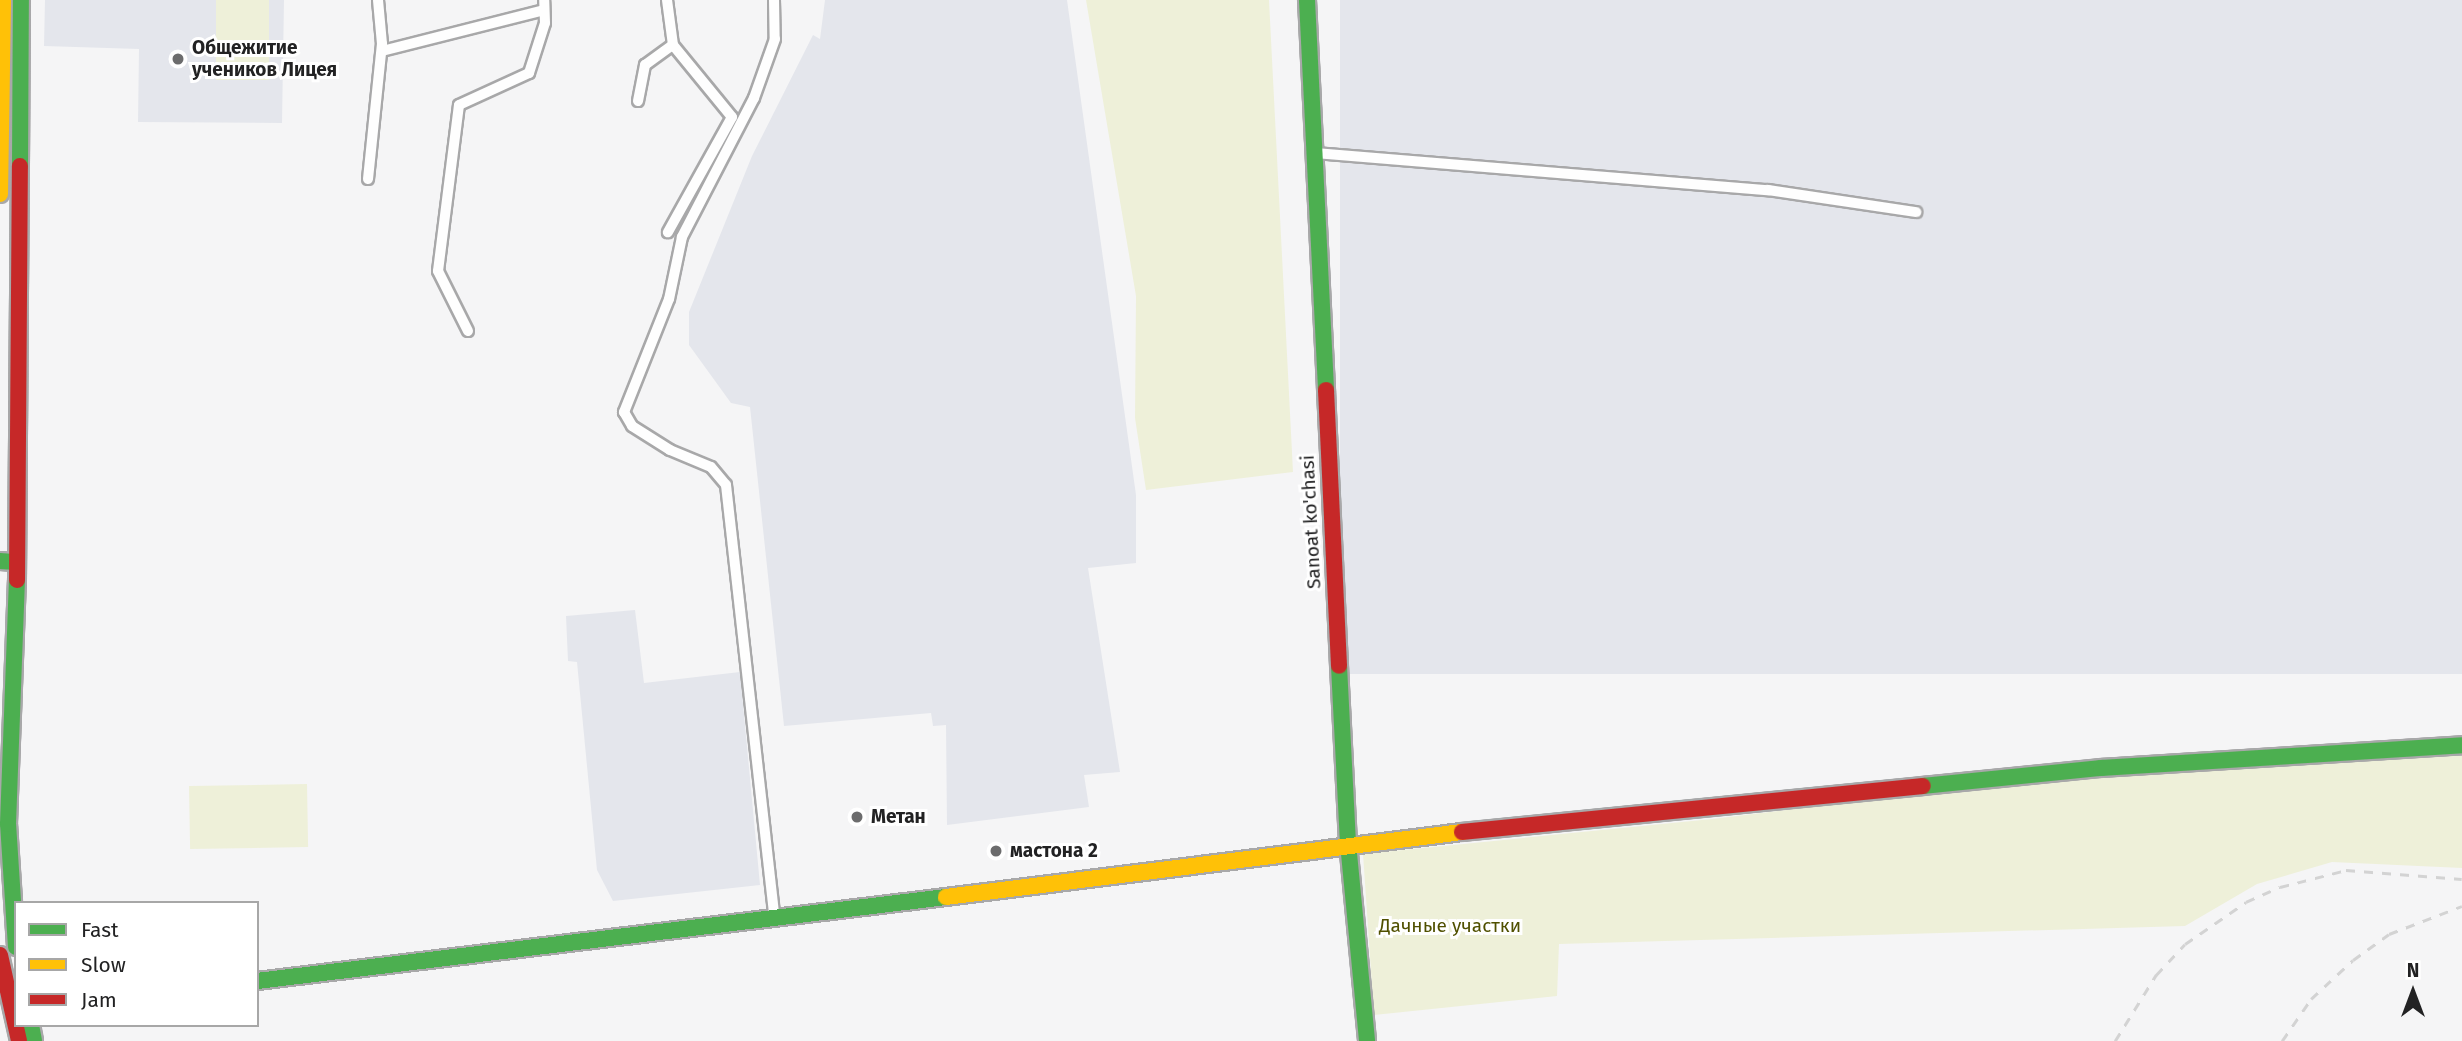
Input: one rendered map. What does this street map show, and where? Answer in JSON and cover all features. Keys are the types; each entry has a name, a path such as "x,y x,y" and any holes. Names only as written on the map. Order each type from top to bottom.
{"main road":[{"path":"0,194 3,0"},
{"path":"14,916 8,824 8,562 21,0"},
{"name":"Sanoat ko'chasi","path":"1307,0 1348,844 1367,1041"},
{"path":"259,981 617,939 1348,844 2101,768 2462,745"},
{"path":"0,954 10,1017 19,1041"}],"street":[{"path":"368,179 382,51 379,0"},
{"path":"667,0 673,45 732,117 668,232"},
{"path":"774,0 775,39 754,99 682,237 669,299 624,412 625,419 670,450 711,467 726,485 775,919"},
{"path":"382,51 544,5 545,23 529,73 459,105 438,271 468,331"},
{"path":"638,101 645,65 673,45"},
{"path":"1314,153 1768,190 1916,212"}],"shaded area":[{"path":"45,0 284,0 282,123 138,122 139,49 44,46"},
{"path":"825,0 1067,0 1136,495 1136,563 1088,568 1120,772 1084,775 1089,807 947,825 946,725 933,726 931,713 784,726 750,407 731,403 689,345 689,312 752,156 813,35 820,39"},
{"path":"1340,0 2462,0 2462,674 1340,674"},
{"path":"635,610 644,683 740,672 760,885 613,901 597,870 577,662 568,661 566,616"}],"green space":[{"path":"216,0 269,0 269,80 216,80"},
{"path":"1086,0 1269,0 1293,472 1146,490 1135,418 1136,296"},
{"name":"Дачные участки","path":"2462,750 2462,868 2332,862 2257,884 2185,926 1559,944 1557,996 1374,1015 1363,854 1712,819 2202,760"},
{"path":"307,784 308,847 190,849 189,786"}],"railway":[{"path":"2115,1041 2156,975 2185,944 2246,902 2280,887 2346,870 2462,879"},
{"path":"2282,1041 2311,999 2353,960 2389,934 2462,906"}],"traffic: fast":[{"path":"20,166 21,0"},
{"path":"1307,0 1326,390"},
{"path":"0,561 16,562"},
{"path":"14,916 8,824 17,580"},
{"path":"1339,666 1348,843 1367,1041"},
{"path":"1923,786 2101,768 2462,745"},
{"path":"259,981 946,897"},
{"path":"31,1027 34,1041"}],"traffic: slow":[{"path":"0,194 3,0"},
{"path":"946,897 1462,832"}],"traffic: jam":[{"path":"17,580 20,166"},
{"path":"1326,390 1339,666"},
{"path":"1462,832 1923,786"},
{"path":"0,955 14,1018"},
{"path":"16,1027 19,1041"}],"place":[{"name":"Общежитие учеников Лицея","path":"178,59"},
{"name":"Метан","path":"857,817"},
{"name":"мастона 2","path":"996,851"}]}
